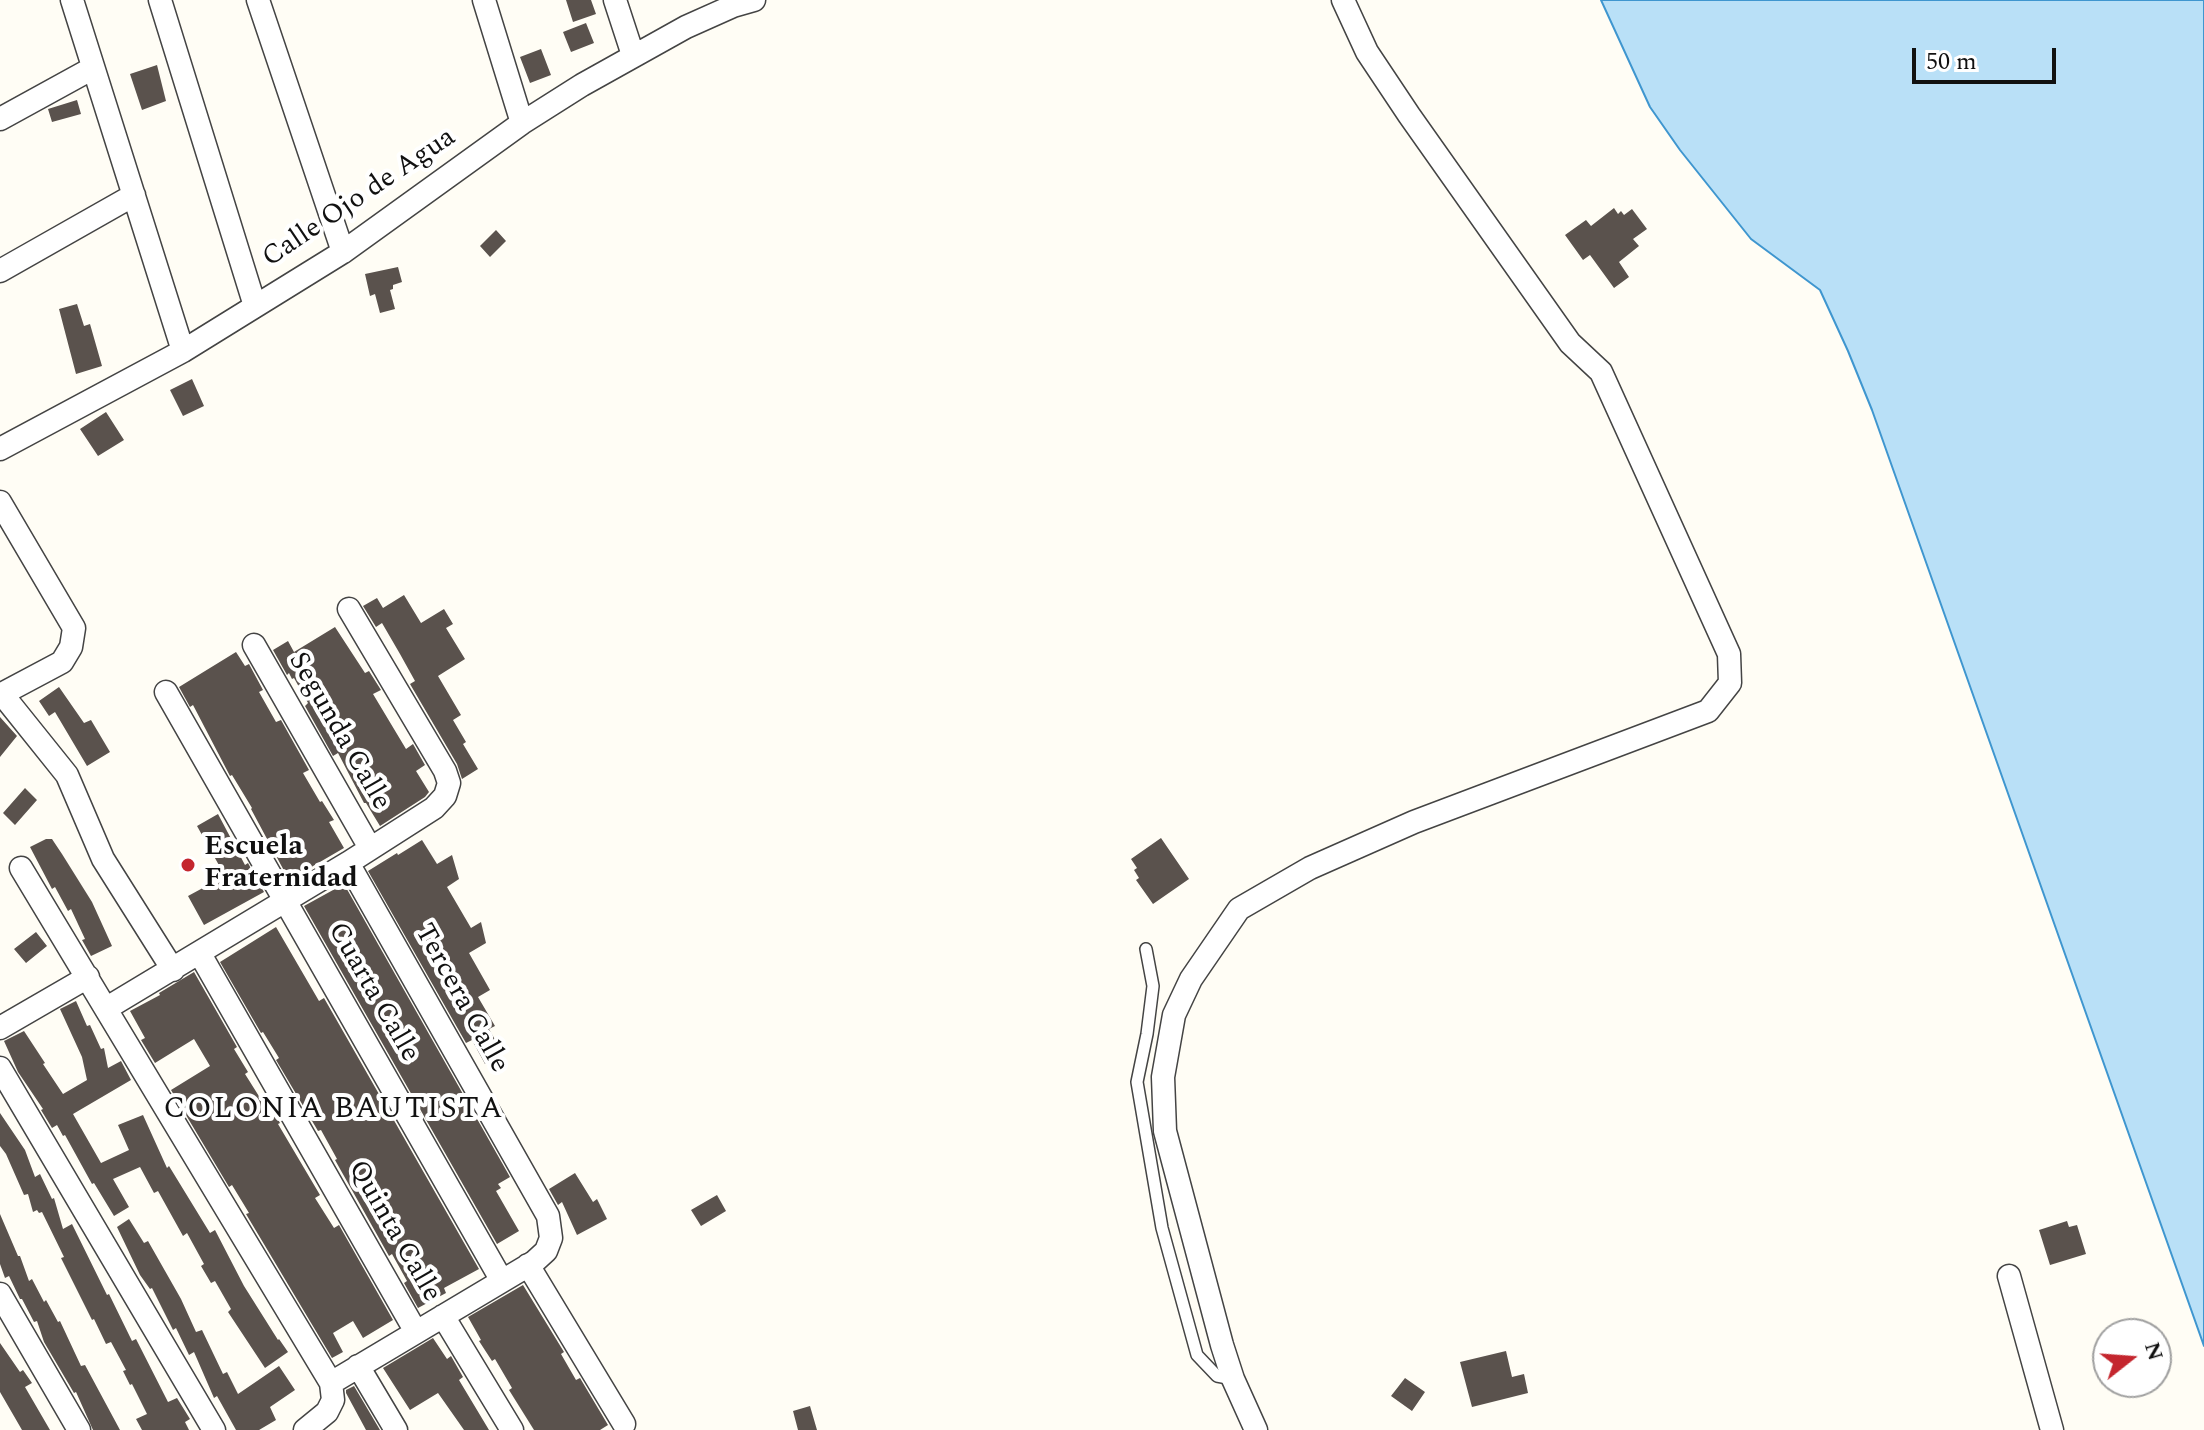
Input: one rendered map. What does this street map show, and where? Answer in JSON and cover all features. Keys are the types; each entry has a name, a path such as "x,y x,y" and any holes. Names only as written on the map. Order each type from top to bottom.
{"street":[{"path":"72,0 183,351"},
{"path":"160,0 255,306"},
{"path":"258,0 343,252"},
{"path":"484,0 522,123"},
{"path":"615,0 633,55"},
{"name":"Calle Ojo de Agua","path":"0,449 183,351 343,252 522,123 633,55 686,27 754,0"},
{"path":"1256,1430 1233,1379 1165,1131 1163,1077 1174,1015 1191,979 1239,909 1310,868 1414,822 1708,711 1730,683 1729,654 1601,372 1570,343 1409,115 1367,52 1343,0"},
{"path":"0,119 93,68"},
{"path":"0,271 134,195"},
{"path":"0,502 74,628 71,647 62,662 1,695 67,775 103,859 173,970"},
{"path":"107,1008 348,863 434,808 445,796 449,783 445,771 349,609"},
{"name":"Segunda Calle","path":"254,645 370,848"},
{"name":"Cuarta Calle","path":"166,692 502,1281"},
{"name":"Tercera Calle","path":"348,863 548,1216 551,1238 546,1251 528,1265"},
{"path":"21,868 331,1383 333,1400 327,1412 305,1430"},
{"name":"Quinta Calle","path":"200,954 416,1332"},
{"path":"0,1028 88,977"},
{"path":"0,1068 214,1430"},
{"path":"331,1383 528,1265 624,1424"},
{"path":"2009,1276 2052,1430"},
{"path":"0,1294 79,1430"},
{"path":"443,1316 512,1430"},
{"path":"358,1366 396,1430"}],"lane":[{"path":"1146,949 1153,986 1137,1082 1162,1228 1197,1355 1217,1376 1233,1379"}],"water":[{"path":"1601,0 2204,0 2204,1346 1872,410 1848,351 1820,290 1751,239 1680,150 1650,107"}],"building":[{"path":"566,0 591,0 596,14 573,22"},
{"path":"586,23 594,43 571,52 563,32"},
{"path":"541,49 551,75 530,83 520,57"},
{"path":"157,65 166,101 142,110 130,74"},
{"path":"77,100 81,114 52,122 48,109"},
{"path":"1614,208 1618,214 1621,211 1624,215 1632,209 1647,229 1633,239 1639,246 1619,262 1629,277 1614,288 1590,255 1583,260 1565,235 1586,220 1591,226"},
{"path":"496,230 506,241 490,257 480,246"},
{"path":"398,267 402,282 393,285 390,290 395,309 380,313 375,294 370,296 365,274"},
{"path":"77,304 84,326 90,324 102,366 76,374 59,309"},
{"path":"192,379 204,406 183,416 170,390"},
{"path":"106,412 124,440 98,456 80,429"},
{"path":"404,595 421,623 444,609 453,624 446,628 465,659 438,676 461,715 453,720 478,769 462,779 457,764 410,684 415,681 400,654 382,623 376,627 363,606 377,598 383,608"},
{"path":"335,627 365,673 369,671 381,690 373,694 406,749 413,744 425,765 416,771 429,792 380,826 338,753 333,756 305,706 308,703 294,678 289,673 287,675 273,650 288,641 294,652"},
{"path":"236,652 245,666 249,664 263,690 259,692 276,722 281,720 309,770 303,773 334,820 329,822 344,848 289,880 252,808 230,776 193,705 190,707 179,687"},
{"path":"59,687 84,723 91,720 110,752 87,766 55,712 49,716 39,701"},
{"path":"0,717 17,736 0,757"},
{"path":"25,788 37,800 15,825 3,813"},
{"path":"218,814 245,865 248,863 264,892 204,925 188,896 225,876 197,826"},
{"path":"1161,838 1189,879 1153,904 1136,880 1139,878 1134,870 1137,868 1131,859"},
{"path":"52,839 92,902 112,946 91,956 71,909 68,911 55,887 52,889 30,847"},
{"path":"422,840 437,864 452,855 459,879 447,887 471,928 481,922 486,943 469,953 490,990 478,997 495,1026 489,1029 503,1054 485,1064 472,1040 466,1043 368,871"},
{"path":"344,884 510,1177 498,1184 501,1188 496,1191 519,1231 497,1244 304,906"},
{"path":"276,927 319,1001 324,998 479,1269 444,1288 446,1293 418,1308 392,1254 389,1256 321,1130 318,1131 276,1060 279,1058 220,962"},
{"path":"36,932 47,946 26,963 14,949"},
{"path":"194,972 237,1047 234,1049 248,1072 245,1074 262,1101 266,1098 320,1195 315,1198 334,1228 339,1225 393,1320 363,1338 353,1321 333,1333 343,1352 332,1358 246,1214 249,1213 232,1185 229,1187 171,1090 210,1066 194,1039 155,1063 141,1040 145,1038 130,1011"},
{"path":"76,1001 87,1026 90,1025 101,1049 104,1048 108,1068 121,1061 131,1080 73,1114 101,1163 129,1150 118,1125 143,1115 167,1168 169,1166 210,1233 215,1230 244,1286 288,1352 265,1368 228,1312 231,1309 215,1281 211,1283 201,1266 204,1264 187,1233 183,1236 158,1191 154,1193 140,1167 113,1179 129,1207 114,1216 65,1135 57,1125 52,1128 18,1072 4,1041 24,1031 63,1094 87,1080 82,1057 60,1009"},
{"path":"0,1113 25,1150 35,1177 40,1174 54,1198 63,1229 72,1224 107,1295 132,1341 136,1339 168,1402 177,1398 190,1419 185,1422 189,1430 142,1430 136,1419 147,1414 123,1371 126,1370 111,1342 106,1344 92,1320 42,1212 33,1212 28,1194 24,1195 0,1146"},
{"path":"575,1173 593,1202 597,1199 607,1219 577,1235 562,1202 558,1205 549,1189"},
{"path":"717,1195 726,1211 701,1226 691,1210"},
{"path":"0,1214 29,1281 32,1279 44,1302 46,1300 60,1321 81,1366 85,1365 120,1430 93,1430 76,1392 44,1342 37,1321 34,1322 9,1276 5,1278 0,1264"},
{"path":"129,1219 144,1243 148,1241 196,1332 202,1330 223,1374 227,1372 238,1394 279,1366 295,1390 270,1407 276,1420 259,1430 236,1430 217,1396 214,1398 194,1352 189,1355 152,1288 140,1275 117,1227"},
{"path":"2067,1221 2069,1227 2077,1225 2086,1254 2050,1265 2039,1230"},
{"path":"523,1285 564,1352 561,1354 576,1380 580,1378 608,1425 600,1430 534,1430 509,1390 512,1388 495,1359 492,1361 479,1341 468,1317"},
{"path":"433,1338 447,1359 451,1356 463,1377 459,1380 489,1430 464,1430 438,1393 410,1410 383,1368"},
{"path":"0,1343 20,1372 23,1370 32,1383 25,1387 50,1430 22,1430 0,1392"},
{"path":"1506,1351 1512,1377 1524,1374 1528,1393 1472,1407 1460,1362"},
{"path":"1405,1378 1425,1392 1412,1411 1391,1396"},
{"path":"354,1386 380,1430 366,1430 346,1393"},
{"path":"810,1406 817,1430 798,1430 793,1411"}],"place":[{"name":"Escuela Fraternidad","path":"188,865"}],"district":[{"name":"COLONIA BAUTISTA","path":"334,1111"}]}
